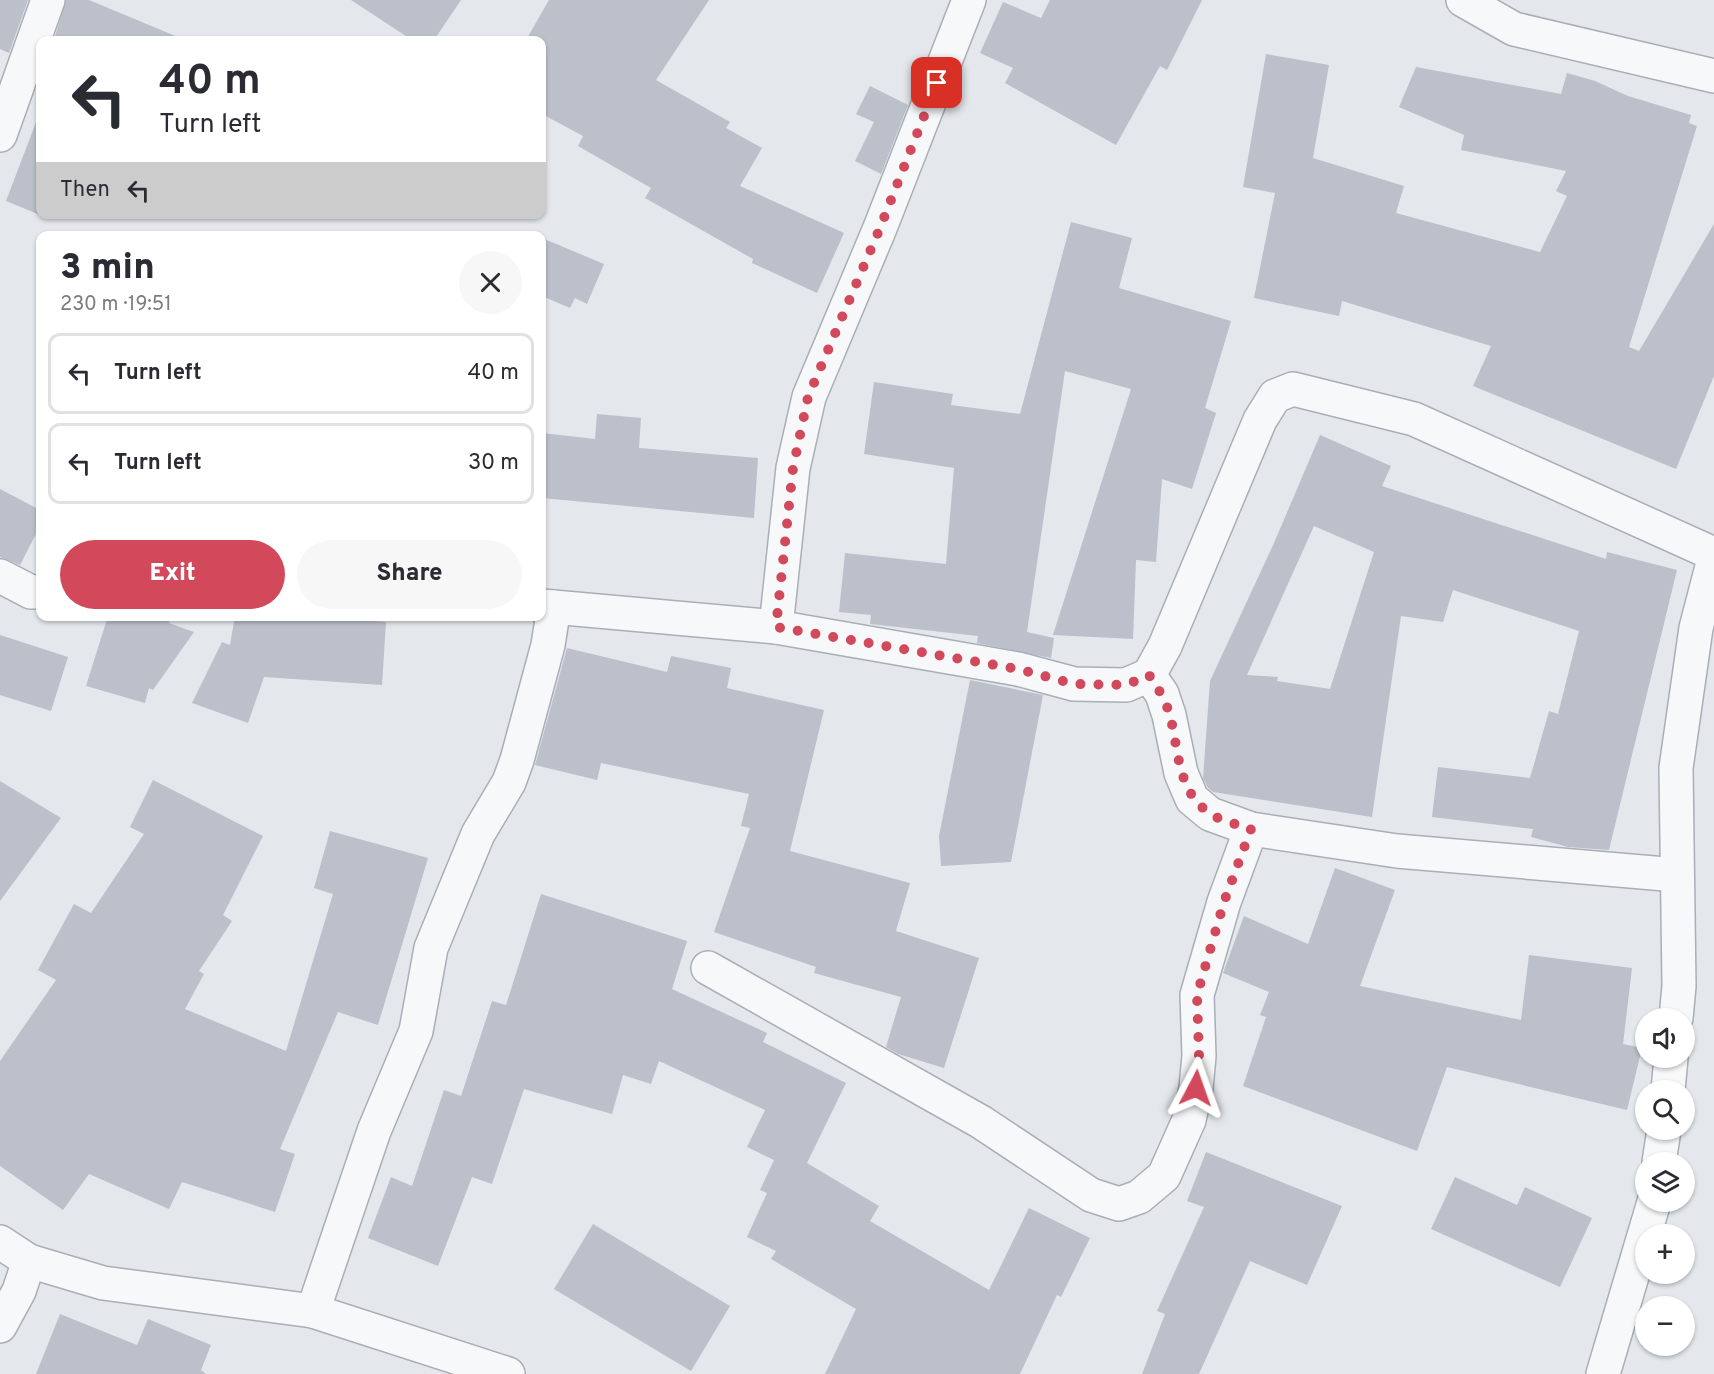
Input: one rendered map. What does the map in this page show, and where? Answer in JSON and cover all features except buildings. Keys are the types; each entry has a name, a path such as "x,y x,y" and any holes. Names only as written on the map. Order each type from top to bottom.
{"street":[{"path":"0,135 48,0"},
{"path":"776,627 793,468 808,397 880,228 969,0"},
{"path":"1462,0 1514,29 1714,76"},
{"path":"313,1311 374,1131 416,1031 431,948 478,834 509,782 517,760 548,645 548,607 776,627 1018,669 1074,684 1126,685 1149,675 1165,646 1260,420 1275,396 1293,389 1414,419 1714,557 1696,628 1676,768 1679,986 1677,1008"},
{"path":"0,576 31,592 36,592"},
{"path":"1149,675 1162,694 1170,714 1181,773 1192,799 1210,814 1251,829 1398,851 1677,875"},
{"path":"708,968 981,1122 1091,1195 1119,1204 1139,1197 1164,1176 1188,1120 1196,1088 1199,1056 1197,995 1224,902 1251,829"},
{"path":"1603,1374 1651,1212"},
{"path":"0,1242 29,1261 103,1283 313,1311 508,1374"},
{"path":"0,1326 19,1291 29,1261"}],"route":[{"path":"937,83 880,228 808,397 793,468 776,627 1018,669 1074,684 1126,685 1149,675 1162,694 1170,714 1181,773 1192,799 1210,814 1251,829 1224,902 1197,995 1199,1056 1196,1088"}]}
